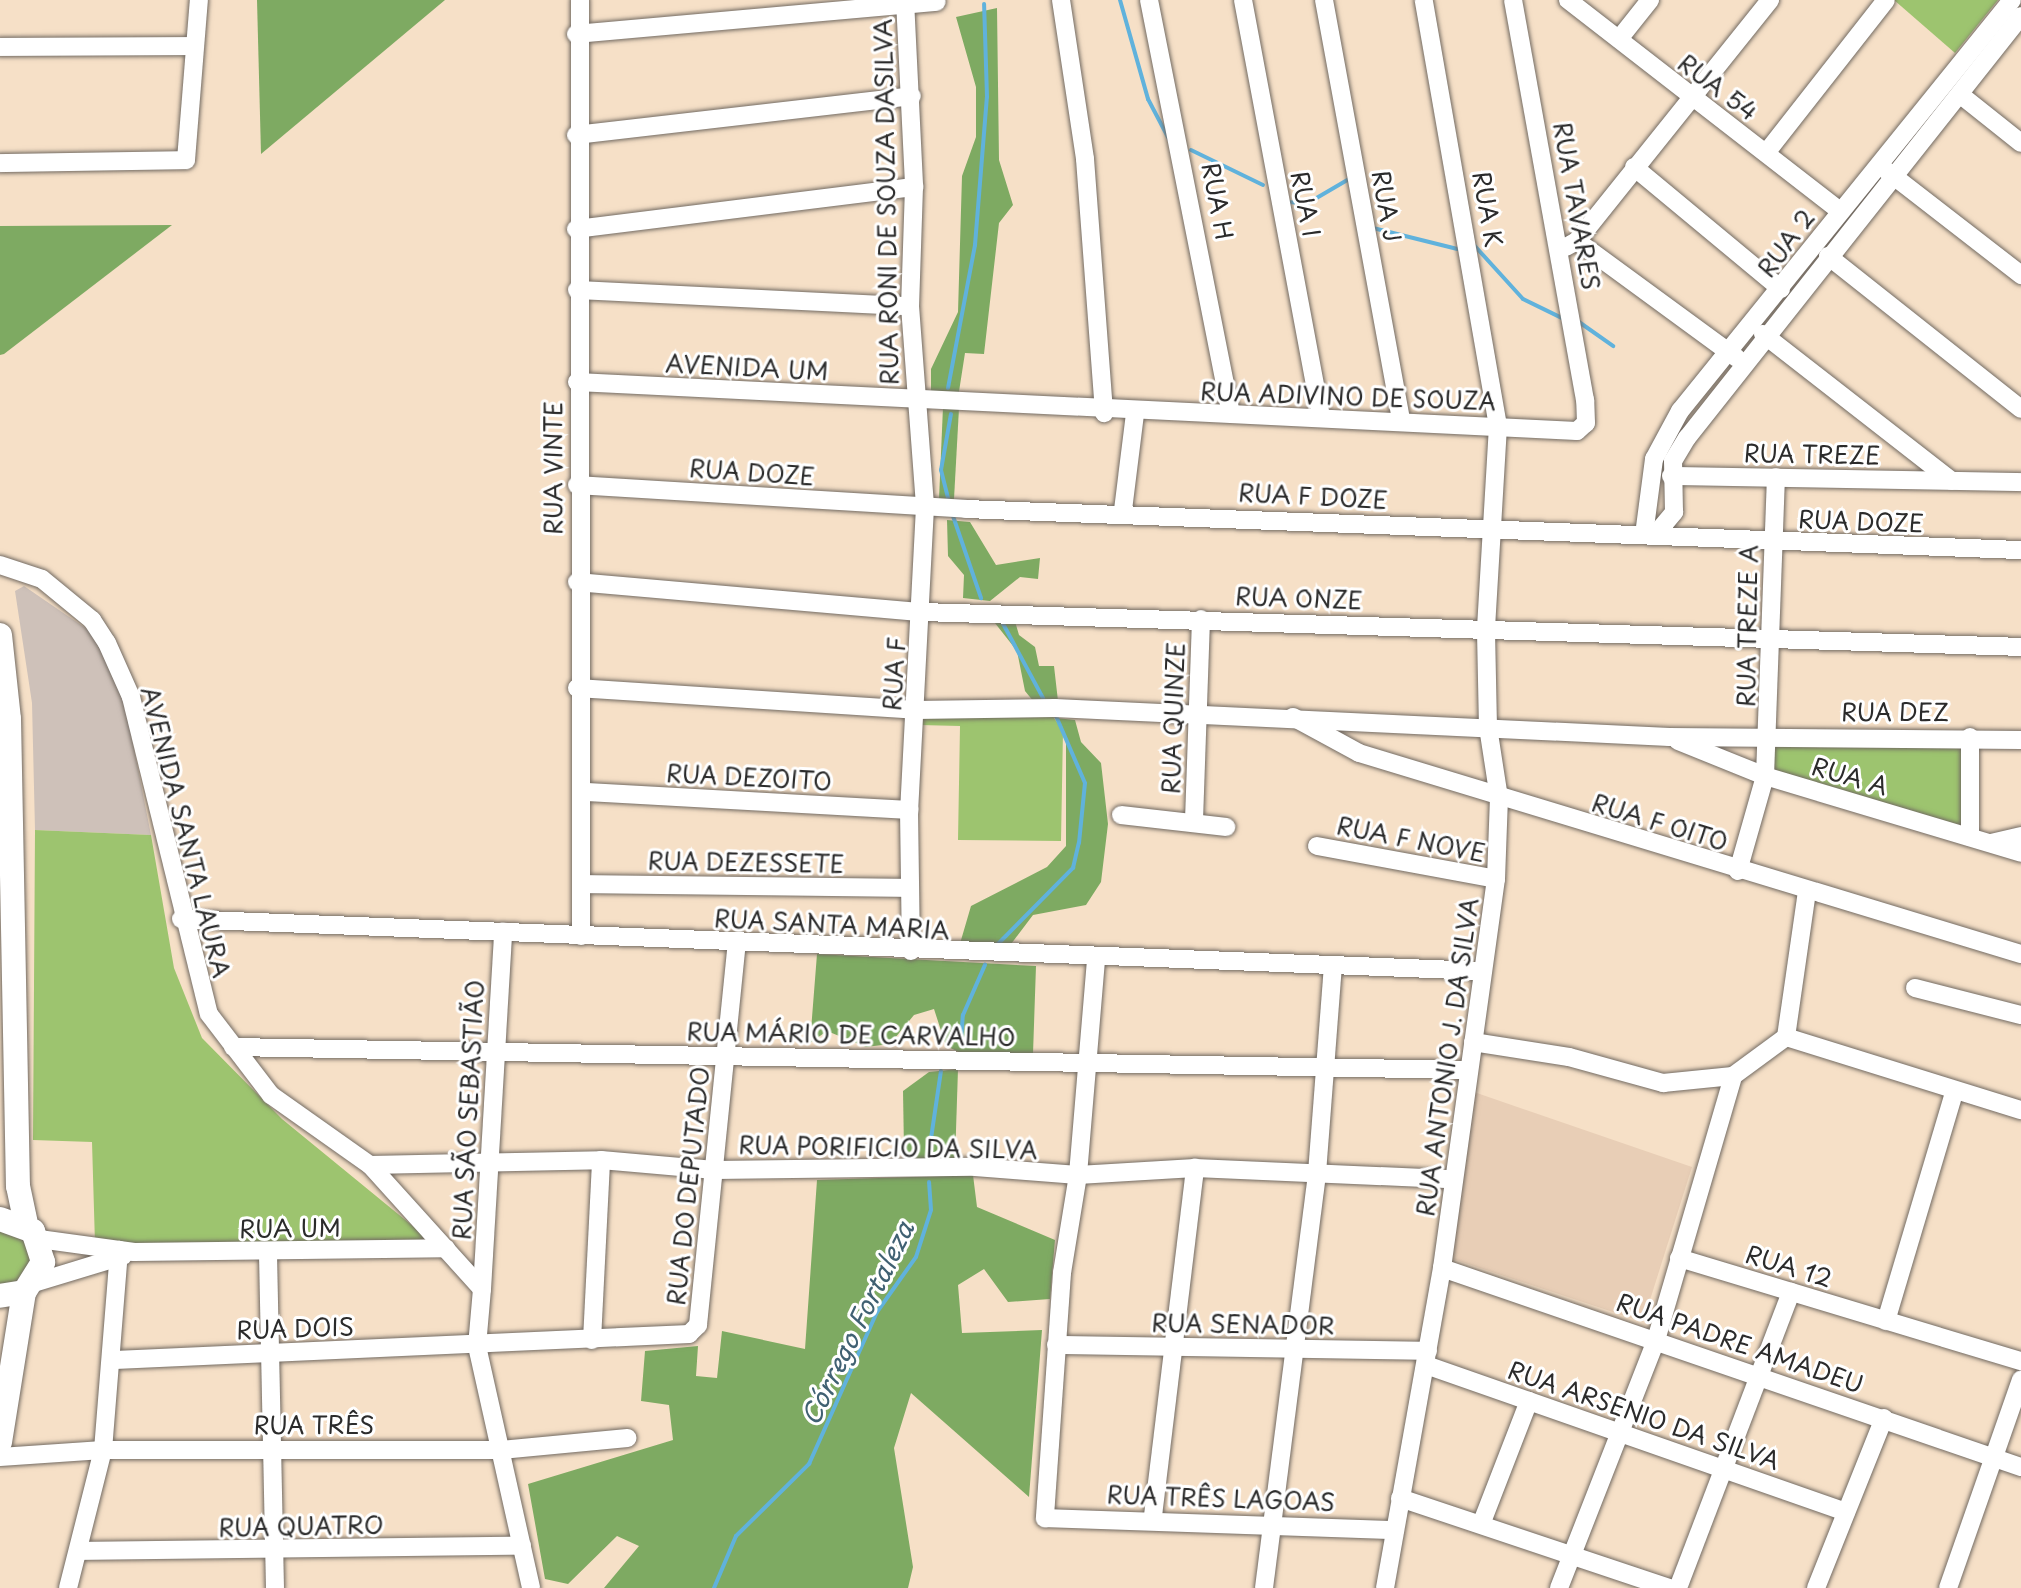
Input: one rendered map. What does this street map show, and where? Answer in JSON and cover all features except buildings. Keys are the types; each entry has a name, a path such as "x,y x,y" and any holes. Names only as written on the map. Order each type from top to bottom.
{"main road":[{"path":"0,635 9,719 17,1161 32,1232 43,1262 19,1291 0,1442"},
{"path":"0,1219 32,1232"}],"street":[{"path":"0,163 172,164 192,147 194,46 199,0"},
{"name":"RUA VINTE","path":"580,0 576,34 577,688 587,792 581,936"},
{"path":"1061,0 1085,159 1104,413"},
{"name":"RUA H","path":"1149,0 1231,413"},
{"name":"RUA I","path":"1243,0 1321,418"},
{"name":"RUA J","path":"1324,0 1401,421"},
{"name":"RUA K","path":"1424,0 1498,426"},
{"name":"RUA TAVARES","path":"1513,0 1569,245 1586,423"},
{"name":"RUA 54","path":"1568,0 1840,211"},
{"path":"1619,39 1650,0"},
{"path":"1736,357 1569,245 1693,100 1770,0"},
{"path":"1766,153 1886,0"},
{"path":"2011,0 2021,9"},
{"name":"RUA 2","path":"1673,499 1671,476 1687,438 1781,289 1840,211 2011,0"},
{"path":"576,34 942,1"},
{"path":"910,34 942,1"},
{"name":"RUA RONI DE SOUZA DASILVA","path":"905,2 910,34 912,96 914,187 910,306 916,400"},
{"name":"RUA 2","path":"1649,535 1661,440 1736,357 1763,334 1896,178 2021,16"},
{"path":"0,47 194,46"},
{"path":"576,135 912,96"},
{"path":"1962,96 2021,143"},
{"path":"1878,165 2021,275"},
{"path":"1634,167 1781,289"},
{"path":"576,229 914,187"},
{"path":"1828,256 2021,409"},
{"path":"577,290 910,306"},
{"name":"RUA TREZE","path":"1763,334 1952,481"},
{"name":"AVENIDA UM","path":"577,382 1104,413"},
{"name":"RUA F","path":"911,951 909,810 922,612 925,507 916,400"},
{"name":"RUA ADIVINO DE SOUZA","path":"1104,413 1231,413 1577,431 1586,423"},
{"path":"1123,510 1135,414"},
{"path":"1494,528 1498,426"},
{"name":"RUA TREZE","path":"1671,476 2021,482"},
{"name":"RUA TREZE A","path":"1738,871 1765,776 1769,736 1776,477"},
{"name":"RUA DOZE","path":"577,485 925,507"},
{"path":"1649,535 1674,512 1673,499"},
{"path":"1673,499 1699,536"},
{"name":"RUA F DOZE","path":"925,507 1123,510 1699,536"},
{"name":"RUA ANTONIO J. DA SILVA","path":"1385,1588 1442,1268 1496,879 1499,798 1488,727 1486,628 1494,528"},
{"name":"RUA DOZE","path":"1699,536 1772,543 2021,550"},
{"name":"AVENIDA SANTA LAURA","path":"0,565 42,579 92,620 107,643 131,697 181,919 209,1014 271,1095 370,1165 482,1289"},
{"name":"RUA ONZE","path":"577,582 922,612 1770,636 2021,647"},
{"name":"RUA QUINZE","path":"1194,820 1201,619"},
{"name":"RUA DEZ","path":"577,688 915,710 1293,717 1669,737 1970,737 2021,740"},
{"name":"RUA F OITO","path":"1293,717 1325,740 1499,798 2021,954"},
{"name":"RUA A","path":"1669,737 1765,776 2021,853"},
{"path":"1970,737 1970,837"},
{"name":"RUA DEZOITO","path":"587,792 909,810"},
{"path":"1121,815 1194,820 1226,827"},
{"path":"1991,843 2021,836"},
{"name":"RUA F NOVE","path":"1317,846 1496,879"},
{"name":"RUA DEZESSETE","path":"584,884 908,888"},
{"path":"1473,1042 1569,1057 1663,1083 1733,1076 1786,1037 1807,891"},
{"name":"RUA SANTA MARIA","path":"181,919 1096,960 1481,971"},
{"name":"RUA SÃO SEBASTIÃO","path":"482,1289 503,932"},
{"name":"RUA DO DEPUTADO","path":"689,1334 698,1325 737,943"},
{"path":"1056,1345 1078,1175 1096,960"},
{"path":"1264,1588 1291,1350 1317,1173 1333,967"},
{"path":"1915,988 2021,1015"},
{"path":"1786,1037 1954,1093 2021,1110"},
{"name":"RUA MÁRIO DE CARVALHO","path":"233,1047 1469,1070"},
{"path":"1559,1588 1656,1340 1733,1076"},
{"path":"1886,1321 1954,1093"},
{"name":"RUA PORIFICIO DA SILVA","path":"370,1165 491,1159 601,1160 715,1170 975,1167 1078,1175 1195,1168 1452,1179"},
{"path":"592,1340 601,1160"},
{"path":"1153,1516 1195,1168"},
{"name":"RUA UM","path":"32,1232 124,1253 268,1254 446,1248"},
{"path":"68,1588 82,1551 103,1450 124,1253"},
{"name":"RUA UM","path":"19,1291 124,1253"},
{"path":"268,1254 275,1588"},
{"name":"RUA 12","path":"1679,1258 2021,1361"},
{"name":"RUA PADRE AMADEU","path":"1442,1268 1764,1375 2021,1467"},
{"path":"482,1289 477,1346 531,1588"},
{"path":"1678,1588 1724,1466 1764,1375 1791,1292"},
{"name":"RUA DOIS","path":"115,1360 689,1334"},
{"name":"RUA SENADOR","path":"1056,1345 1291,1350 1427,1358"},
{"name":"RUA TRÊS LAGOAS","path":"1056,1345 1045,1518 1153,1516 1395,1530"},
{"name":"RUA ARSENIO DA SILVA","path":"1427,1358 1529,1401 1622,1430 1846,1512"},
{"path":"1948,1588 1996,1459 2021,1379"},
{"path":"1482,1522 1529,1401"},
{"path":"1816,1588 1884,1418"},
{"name":"RUA TRÊS","path":"0,1457 103,1450 501,1450 627,1438"},
{"path":"1400,1498 1482,1522 1669,1588"},
{"name":"RUA QUATRO","path":"82,1551 276,1552 522,1546"}],"shaded area":[{"path":"24,586 97,636 125,703 151,835 35,830 32,703 15,591"},
{"path":"1474,1092 1692,1167 1643,1322 1450,1258"}],"green space":[{"path":"257,0 445,0 261,154"},
{"path":"1894,0 1998,0 1955,53"},
{"path":"997,8 999,160 1013,205 999,223 984,354 965,353 958,398 931,393 931,369 958,312 962,176 976,137 976,87 956,17"},
{"path":"172,225 4,354 0,355 0,226"},
{"path":"943,407 959,408 954,499 939,499"},
{"path":"947,520 970,522 996,565 1040,558 1038,579 1020,577 990,601 963,598 964,575 948,556"},
{"path":"991,618 1014,618 1019,635 1035,647 1039,666 1054,666 1058,701 1034,702 1025,691 1017,651"},
{"path":"926,715 1052,715 1063,731 1061,841 958,840 960,726 920,725"},
{"path":"1056,718 1075,720 1081,742 1101,763 1108,824 1101,882 1086,905 1033,915 1008,948 959,947 971,906 1047,867 1066,846 1066,739"},
{"path":"1774,741 1962,743 1963,828 1772,772"},
{"path":"35,830 151,835 174,968 202,1038 282,1119 431,1241 95,1244 92,1142 33,1140"},
{"path":"817,954 1036,966 1033,1054 961,1053 946,1046 934,1009 914,1015 890,1044 866,1047 827,1031 810,1043"},
{"path":"958,1069 955,1161 911,1161 904,1150 903,1091 929,1072"},
{"path":"973,1175 977,1207 1055,1240 1050,1299 1008,1302 984,1269 958,1285 962,1333 1042,1330 1029,1497 911,1393 894,1448 913,1567 908,1588 604,1588 639,1546 617,1536 568,1584 545,1579 528,1484 673,1440 669,1405 641,1401 645,1351 698,1346 696,1376 717,1378 722,1331 805,1349 817,1180"},
{"path":"0,1229 19,1232 33,1250 25,1279 0,1287"}],"waterway":[{"name":"Córrego Fortaleza","path":"1120,0 1148,99 1170,141"},
{"name":"Córrego Fortaleza","path":"948,388 975,245 987,97 984,4"},
{"name":"Córrego Fortaleza","path":"1191,150 1263,185"},
{"name":"Córrego Fortaleza","path":"1286,202 1308,203 1349,179"},
{"name":"Córrego Fortaleza","path":"1373,228 1457,249"},
{"name":"Córrego Fortaleza","path":"1473,244 1523,299 1562,318"},
{"path":"1579,322 1613,346"},
{"name":"Córrego Fortaleza","path":"948,498 941,470 951,414"},
{"name":"Córrego Fortaleza","path":"953,516 981,598"},
{"name":"Córrego Fortaleza","path":"1001,620 1043,698"},
{"name":"Córrego Fortaleza","path":"996,946 1073,868 1079,843 1085,783 1056,716"},
{"name":"Córrego Fortaleza","path":"961,1041 963,1015 985,965"},
{"name":"Córrego Fortaleza","path":"929,1152 941,1071"},
{"name":"Córrego Fortaleza","path":"714,1588 736,1536 809,1464 877,1312 916,1257 931,1210 929,1182"}]}
